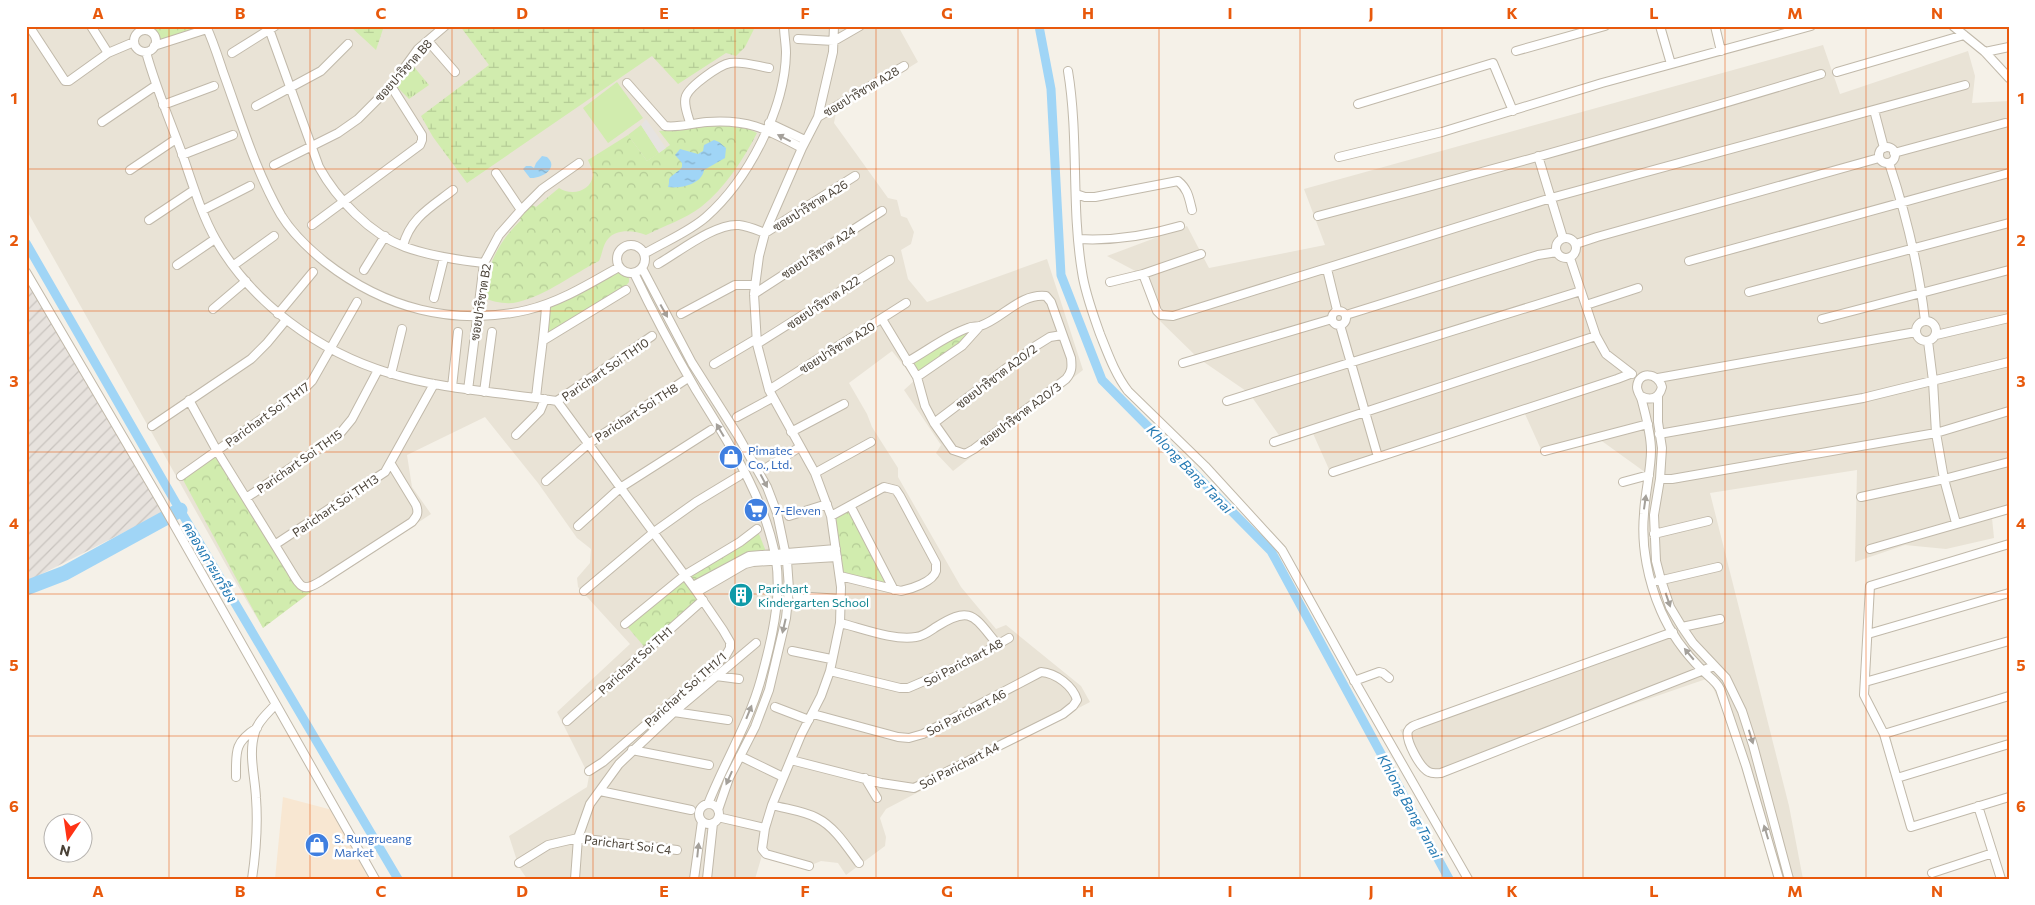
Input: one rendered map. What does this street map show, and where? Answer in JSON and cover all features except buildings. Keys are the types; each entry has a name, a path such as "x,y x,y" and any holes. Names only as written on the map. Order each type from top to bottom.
{"street":[{"path":"29,26 62,78 69,81 108,53 134,42"},
{"path":"91,26 108,53"},
{"name":"ซอยปาริชาต B8","path":"274,165 338,133 358,119 391,86 412,56 445,26"},
{"path":"644,254 706,217 731,192 746,172 768,126 782,84 786,53 784,26"},
{"path":"809,866 766,854 762,849 765,828 772,805 830,670 840,623 840,576 832,516 815,472 768,390 757,342 754,294 765,233 803,144 818,117 834,41 834,26"},
{"path":"798,39 834,41 860,26"},
{"path":"1516,51 1605,26"},
{"path":"1660,26 1671,64"},
{"path":"1715,26 1721,51"},
{"path":"1339,157 1442,132 1602,83 1811,26"},
{"path":"1952,26 1985,52 2007,73"},
{"path":"146,52 154,46 206,28 257,167 282,217 308,249 348,279 405,307 477,317 526,310 555,302 619,267"},
{"path":"232,52 271,28 311,146 329,184 342,202 374,229 403,246 444,258 484,263"},
{"path":"146,52 139,50 134,42 139,32 151,29 155,38 154,46"},
{"path":"1837,72 1964,35"},
{"path":"428,41 455,72"},
{"path":"256,106 321,71 348,44"},
{"path":"1985,52 2009,47"},
{"path":"146,52 155,86 194,190 215,239 246,281 278,314 330,348 378,370 434,384 468,390 557,401"},
{"path":"690,123 685,104 686,97 695,86 717,68 733,63 769,68"},
{"path":"1358,104 1493,63 1514,111"},
{"name":"ซอยปาริชาต A28","path":"818,117 904,66"},
{"path":"1068,72 1074,116 1078,239 1082,274 1110,360 1118,378 1128,392 1205,466 1282,550 1354,681 1468,879"},
{"path":"1318,216 1471,176 1821,74"},
{"path":"627,83 665,126 674,128 690,123 734,121 768,126 803,144"},
{"path":"1143,274 1154,305 1161,316 1167,317 1551,198 1965,85"},
{"path":"102,122 155,86"},
{"path":"163,105 214,86"},
{"path":"312,225 420,145 422,135 391,86"},
{"path":"1874,110 1884,148"},
{"path":"1894,153 2005,123"},
{"path":"182,155 233,135"},
{"path":"130,170 176,139"},
{"path":"1884,148 1891,148 1894,153 1894,159 1889,163 1883,162 1879,158 1880,152 1884,148"},
{"path":"1538,156 1563,238"},
{"path":"1576,244 1879,158"},
{"name":"ซอยปาริชาต B2","path":"468,390 484,263 499,235 521,210 542,189 579,163"},
{"path":"1889,163 1902,202 1922,292 1925,321"},
{"path":"496,173 521,210"},
{"path":"1689,261 2009,173"},
{"name":"ซอยปาริชาต A26","path":"765,233 856,176"},
{"path":"1076,194 1095,197 1178,181 1184,185 1188,192 1192,210"},
{"path":"203,210 250,186"},
{"path":"149,220 194,190"},
{"path":"403,246 410,226 453,190"},
{"name":"ซอยปาริชาต A24","path":"754,294 882,211"},
{"path":"1749,292 2009,223"},
{"path":"658,264 726,226 738,225 765,233"},
{"path":"1078,239 1116,240 1143,236 1180,226"},
{"path":"234,265 274,236"},
{"path":"364,270 385,236"},
{"path":"1563,238 1571,238 1576,244 1577,250 1570,258 1564,258 1557,252 1557,244 1563,238"},
{"path":"177,265 215,239"},
{"path":"632,244 637,246 644,254 645,259 642,268 634,273 626,272 619,267 616,257 622,247 632,244"},
{"path":"1346,315 1538,255 1557,252"},
{"path":"1110,282 1143,274 1200,254"},
{"path":"434,298 444,258"},
{"path":"1570,258 1596,336 1606,354 1630,374 1641,378 1650,375 1658,378 1916,332"},
{"name":"ซอยปาริชาต A22","path":"714,364 757,342 890,260"},
{"path":"642,268 692,363 737,434 767,487 777,513 786,557 789,589 786,618 769,690 755,727 729,778 718,810 718,818 712,823 702,821"},
{"path":"1327,268 1337,310"},
{"path":"1822,319 2009,270"},
{"path":"26,272 166,511 375,879"},
{"path":"278,314 313,272"},
{"path":"634,273 684,369 742,465 756,493 764,513 775,557 776,609 761,682 708,804 700,811 699,814 702,821 694,879"},
{"path":"213,309 246,281"},
{"path":"681,314 735,285 755,285"},
{"path":"1586,305 1638,288"},
{"path":"544,340 626,290"},
{"path":"1227,400 1581,291"},
{"path":"917,377 962,346 980,326 1027,299 1038,295 1046,296 1051,302 1062,335"},
{"name":"Parichart Soi TH17","path":"181,476 304,390 312,381 356,302"},
{"name":"ซอยปาริชาต A20","path":"768,390 906,303"},
{"path":"536,398 541,350 544,340 546,307"},
{"path":"1337,310 1342,311 1346,315"},
{"path":"1332,320 1333,314 1337,310"},
{"path":"1340,325 1346,320 1346,315"},
{"path":"1928,341 1936,335 2009,318"},
{"path":"882,319 917,377 925,406 934,424"},
{"path":"152,426 251,359 286,320"},
{"path":"1332,320 1340,325"},
{"path":"1183,363 1332,320"},
{"path":"1916,332 1920,323 1925,321 1935,327 1936,335"},
{"path":"1340,325 1378,457"},
{"path":"907,362 969,327 980,326"},
{"path":"391,374 402,329"},
{"path":"452,387 458,332"},
{"path":"484,392 492,332"},
{"path":"1916,332 1920,339 1928,341"},
{"name":"ซอยปาริชาต A20/3","path":"934,424 953,450 965,454 974,449 1071,374 1072,365 1062,335"},
{"name":"ซอยปาริชาต A20/2","path":"934,424 1034,347 1050,337 1062,335"},
{"name":"Parichart Soi TH10","path":"557,401 652,336"},
{"path":"1274,442 1596,336"},
{"path":"1928,341 1934,381 1936,433 1944,479 1956,523"},
{"path":"1659,434 1864,398 2009,362"},
{"name":"Parichart Soi TH15","path":"246,498 338,436 352,419 378,370"},
{"path":"1333,472 1617,380 1630,374"},
{"path":"1641,378 1637,387 1648,424 1652,448 1644,514 1646,562 1651,583 1661,612 1673,632 1702,670 1717,683 1720,689 1746,766 1779,879"},
{"path":"1658,378 1662,387 1658,396 1659,434 1662,448 1660,480 1654,515 1656,561 1670,607 1693,643 1726,678 1738,702 1750,734 1789,879"},
{"name":"Parichart Soi TH8","path":"546,481 588,444 685,380"},
{"name":"Parichart Soi TH13","path":"276,544 376,479 391,464 434,384"},
{"path":"1641,396 1646,399 1653,399 1658,396"},
{"path":"737,418 772,398"},
{"path":"516,435 540,411 546,399"},
{"path":"189,400 217,451 276,544 299,585 305,587 310,587 321,581 412,522 417,516 418,510 391,464"},
{"name":"Parichart Soi TH1/1","path":"557,401 703,600 730,642 730,648 726,655 590,771"},
{"path":"791,432 844,404"},
{"path":"1660,480 1936,433 2009,411"},
{"path":"1545,451 1648,424"},
{"path":"578,526 620,488 711,430"},
{"path":"815,472 871,442"},
{"path":"766,468 800,447"},
{"path":"1861,497 1944,479 2009,462"},
{"path":"1623,482 1649,475"},
{"path":"584,591 654,532 696,502 739,476"},
{"path":"832,516 884,487 896,490 936,562 936,571 932,578 908,590 894,590 840,576"},
{"path":"789,516 827,504"},
{"path":"851,506 894,590"},
{"path":"1870,549 2009,508"},
{"path":"1654,534 1708,521"},
{"path":"624,624 685,575 740,542 757,529"},
{"path":"2009,554 2007,544 1870,586 1864,695 1884,734 1911,827 2009,797"},
{"path":"786,557 836,549"},
{"path":"695,589 744,564 775,557 837,558"},
{"path":"1651,583 1718,567"},
{"path":"1868,634 2009,593"},
{"path":"797,596 841,599"},
{"name":"Parichart Soi TH1","path":"567,721 703,600"},
{"path":"840,623 904,638 924,635 957,615 968,614 975,618 998,644"},
{"path":"1682,627 1720,619"},
{"path":"1673,632 1421,723 1410,728 1407,732 1407,739 1420,765 1427,772 1435,774 1714,666"},
{"name":"Soi Parichart A8","path":"830,670 900,688 908,688 964,664 1009,638"},
{"path":"1865,682 2009,640"},
{"path":"576,879 578,838 590,804 619,764 674,712 756,643"},
{"path":"792,651 831,659"},
{"name":"Soi Parichart A6","path":"775,707 898,737 910,738 923,734 1041,672 1047,672 1057,677 1075,692 1077,700 1063,714"},
{"path":"1354,681 1379,672 1389,678"},
{"path":"716,676 739,679"},
{"path":"1884,734 2009,696"},
{"path":"252,879 257,818 252,770 253,750 257,728 262,718 276,704"},
{"path":"674,712 728,720"},
{"name":"Soi Parichart A4","path":"791,760 914,788 1063,714"},
{"path":"236,777 238,746 245,735 257,728"},
{"path":"1897,778 2009,744"},
{"path":"632,750 709,765"},
{"path":"740,756 783,777"},
{"path":"1746,766 1757,762"},
{"path":"865,778 877,798"},
{"path":"600,791 691,810"},
{"path":"708,804 718,810"},
{"path":"772,805 815,817 825,822 859,863"},
{"path":"1978,806 2001,879"},
{"path":"722,818 765,828"},
{"path":"707,879 712,823"},
{"path":"519,863 548,845 578,838"},
{"name":"Parichart Soi C4","path":"578,838 677,850"},
{"path":"1932,873 1993,853"}],"shaded area":[{"path":"26,26 898,26 918,62 836,113 834,123 888,198 897,200 901,216 907,218 914,232 911,244 901,250 908,279 927,302 1047,259 1083,370 953,471 936,453 941,445 904,390 915,380 892,351 849,383 867,414 872,427 898,468 898,477 961,587 996,629 1006,625 1081,686 1090,702 886,809 880,818 886,837 885,846 846,875 838,863 821,861 809,866 763,852 755,879 527,879 519,867 509,836 587,787 589,776 557,712 630,644 578,587 577,578 590,563 591,549 577,538 538,483 485,417 407,455 412,487 431,514 378,549 332,576 263,628 26,209"},
{"path":"1823,45 1840,94 1968,51 1975,76 1972,103 2009,101 2009,513 1992,518 1994,538 1946,549 1905,545 1855,562 1857,470 1710,493 1789,806 1803,879 1776,879 1746,766 1709,678 1427,775 1400,730 1670,632 1645,561 1649,475 1599,439 1544,456 1525,414 1332,476 1311,429 1281,438 1249,393 1198,358 1158,319 1141,274 1107,256 1187,226 1209,268 1325,245 1304,189"},
{"path":"646,119 666,148 659,153 641,125"},
{"path":"26,271 166,511 26,582"},
{"name":"S. Rungrueang Market","path":"283,797 336,811 374,879 275,879"}],"green space":[{"path":"157,26 204,26 156,44 155,36 150,31"},
{"path":"350,26 384,26 376,50"},
{"path":"460,26 769,27 754,29 745,47 736,56 726,53 678,84 652,56 467,183 433,137 421,116 489,65"},
{"path":"410,62 429,85 409,99 395,85"},
{"path":"617,82 643,118 608,143 583,108"},
{"path":"641,125 659,153 647,161 628,135"},
{"path":"723,125 749,129 757,133 733,173 701,207 681,219 646,235 626,231 616,233 608,239 599,261 560,284 529,299 509,303 496,302 484,298 487,276 491,265 506,237 521,220 518,216 531,204 536,207 559,188 569,192 585,189 593,175 588,160 628,135 647,161 670,145 659,131"},
{"path":"618,269 629,276 629,282 625,287 546,337 546,307"},
{"path":"969,327 972,336 917,377 907,362"},
{"path":"217,451 299,585 311,587 312,591 263,628 181,476"},
{"path":"851,507 894,590 840,576 831,516"},
{"path":"757,529 767,554 693,586 703,600 647,650 625,624 685,575"}],"water":[{"path":"714,140 726,148 725,158 704,170 695,182 685,186 668,187 669,178 682,167 682,163 675,155 680,149 698,154 703,151 704,145"},
{"path":"542,156 547,157 550,161 550,169 544,175 530,178 523,169 526,166 534,168"}],"waterway":[{"name":"Khlong Bang Tanai","path":"1039,26 1051,89 1061,275 1102,380 1271,551 1449,879"},
{"name":"คลองเกาะเกรียง","path":"26,243 180,510 398,879"},
{"path":"26,588 65,573 180,510"}],"place":[{"name":"Pimatec Co., Ltd.","path":"731,457"},
{"name":"7-Eleven","path":"756,510"},
{"name":"Parichart Kindergarten School","path":"741,595"},
{"name":"S. Rungrueang Market","path":"317,845"}]}
